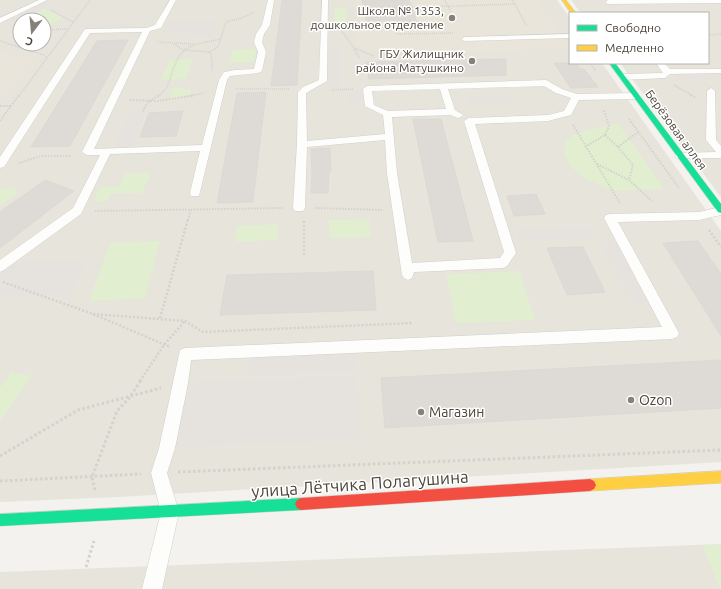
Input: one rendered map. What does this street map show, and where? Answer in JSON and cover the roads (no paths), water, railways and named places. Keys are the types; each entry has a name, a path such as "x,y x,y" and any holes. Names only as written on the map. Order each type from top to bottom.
{"street":[{"path":"564,0 573,12"},
{"name":"Берёзовая аллея","path":"613,64 721,211"},
{"name":"улица Лётчика Полагушина","path":"0,520 170,512 721,477"}],"lane":[{"path":"0,165 88,31 145,33 158,26 173,0"},
{"path":"299,208 302,144 302,92 323,81 325,0"},
{"path":"0,20 41,1"},
{"path":"609,3 721,1"},
{"path":"195,193 223,80 227,74 235,72 258,71 262,52 258,42 260,34 266,25 271,2"},
{"path":"145,33 87,152 206,148"},
{"path":"465,39 569,36"},
{"path":"661,64 666,74"},
{"path":"622,76 721,71"},
{"path":"576,97 568,113 548,118 469,120 451,112 388,114 370,106 367,89 546,84 559,91 576,97 636,96"},
{"path":"443,86 451,112"},
{"path":"711,91 711,140 721,152"},
{"path":"388,114 392,173 408,271 503,263 510,253 469,120"},
{"path":"302,144 390,137"},
{"path":"0,267 77,211 107,151"},
{"path":"680,156 721,155"},
{"path":"152,589 170,512 159,473 167,448 181,383 185,354 672,333 610,218 699,216 721,211"}],"place":[{"name":"Школа № 1353, дошкольное отделение","path":"452,18"},
{"name":"ГБУ Жилищник района Матушкино","path":"472,61"},
{"name":"Ozon","path":"631,400"},
{"name":"Магазин","path":"421,412"}]}
